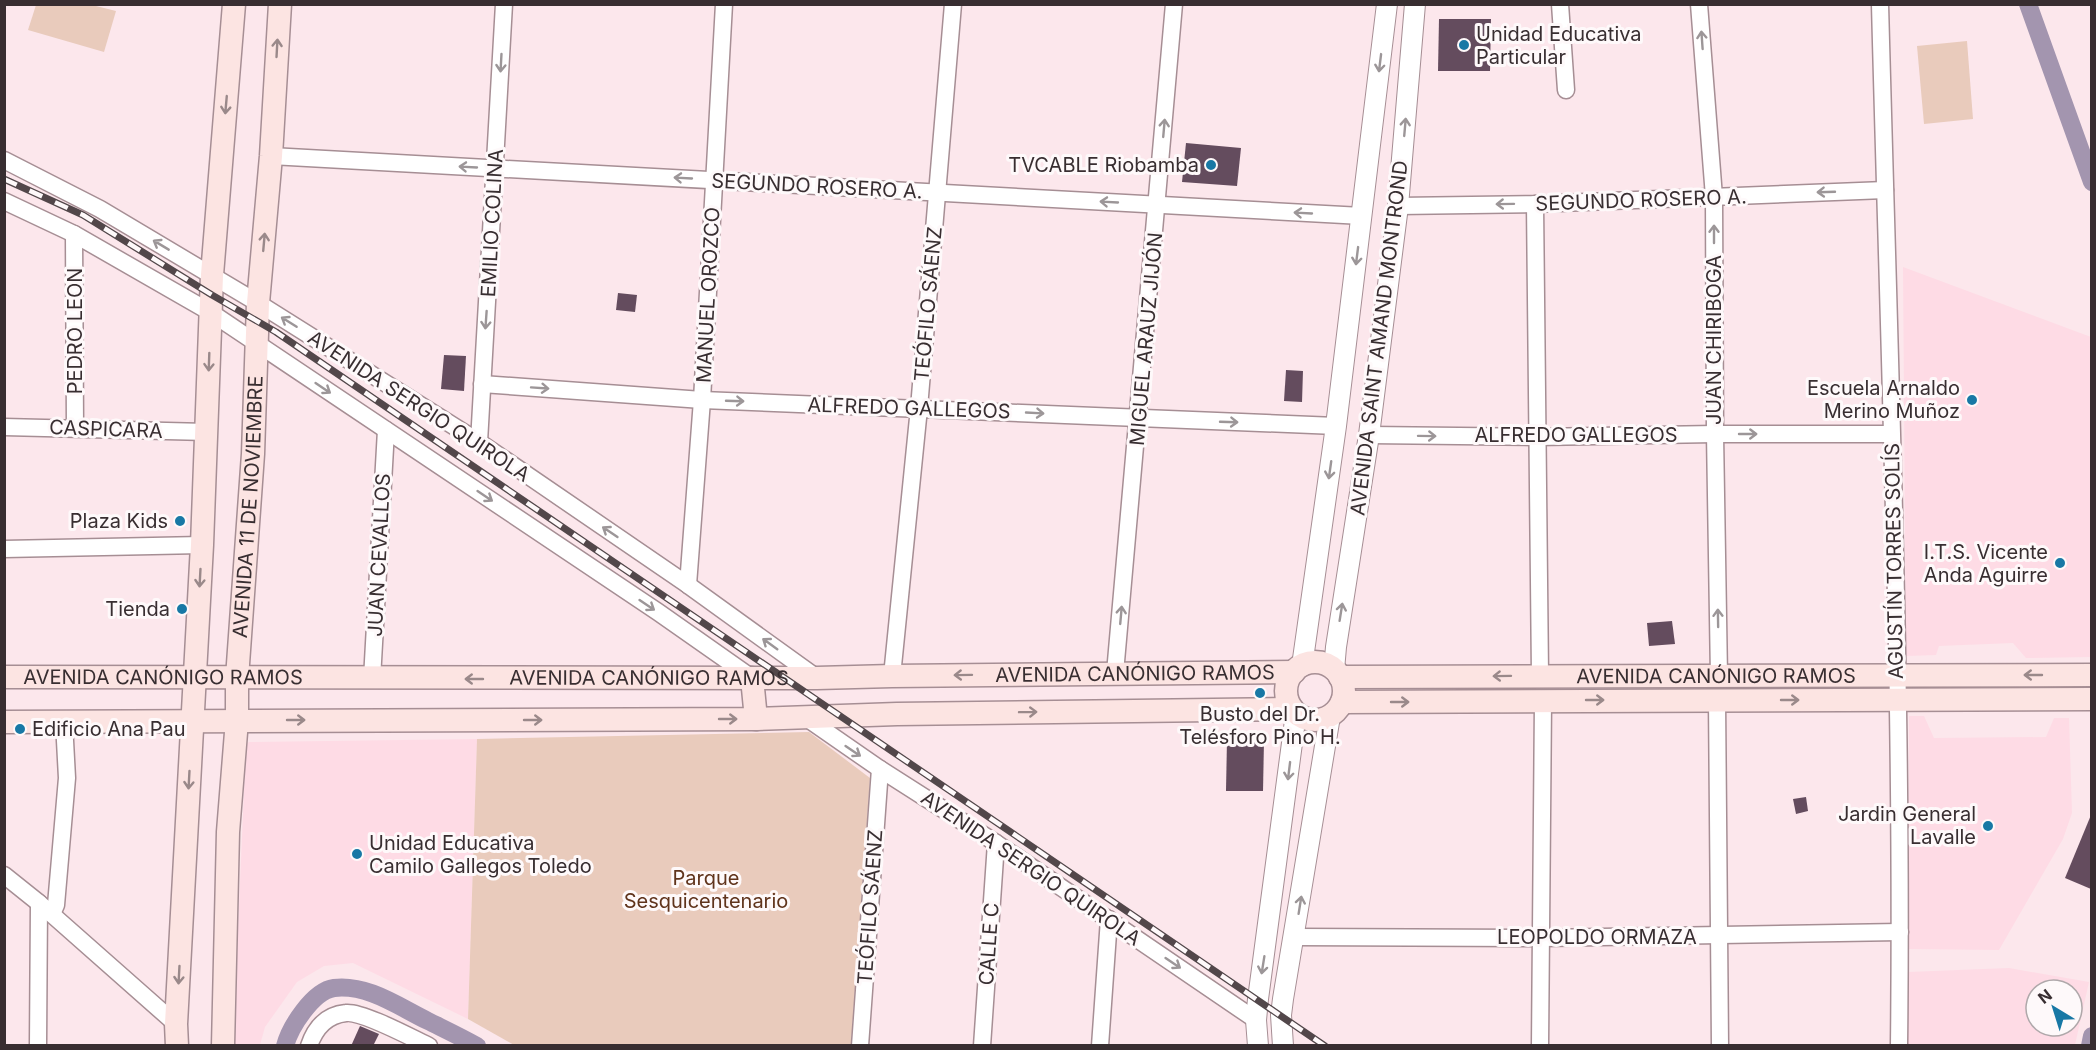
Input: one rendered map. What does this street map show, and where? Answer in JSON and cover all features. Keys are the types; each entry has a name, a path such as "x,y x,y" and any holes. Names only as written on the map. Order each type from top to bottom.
{"main road":[{"path":"176,1035 207,432 212,275 234,4"},
{"name":"AVENIDA 11 DE NOVIEMBRE","path":"223,1046 228,832 253,454 258,303 271,156 280,4"},
{"name":"AVENIDA CANÓNIGO RAMOS","path":"4,677 817,678 1298,669 1316,663 1322,663 1337,674 1719,677 2091,675"},
{"name":"AVENIDA CANÓNIGO RAMOS","path":"1294,711 1288,703 1286,690 1290,677 1298,669"},
{"path":"1336,709 1344,694 1337,674"},
{"path":"752,678 756,719"},
{"name":"AVENIDA CANÓNIGO RAMOS","path":"4,722 756,719 897,714 1294,711 1313,720 1336,709 1543,701 2091,699"}],"street":[{"name":"EMILIO COLINA","path":"478,442 504,4"},
{"name":"MANUEL OROZCO","path":"688,585 702,400 724,4"},
{"name":"TEÓFILO SÁENZ","path":"892,676 919,408 953,4"},
{"name":"MIGUEL ARAUZ JIJÓN","path":"1115,673 1174,4"},
{"name":"AVENIDA SAINT AMAND MONTROND","path":"1298,669 1336,426 1387,4"},
{"name":"AVENIDA SAINT AMAND MONTROND","path":"1337,674 1336,647 1369,435 1398,206 1415,4"},
{"path":"1560,4 1566,90"},
{"name":"JUAN CHIRIBOGA","path":"1699,4 1714,197 1719,677"},
{"name":"AGUSTÍN TORRES SOLÍS","path":"1880,4 1897,675 1899,1046"},
{"name":"SEGUNDO ROSERO A.","path":"271,156 1362,216"},
{"name":"AVENIDA SERGIO QUIROLA","path":"4,160 100,209 212,275 478,442 688,585 817,678"},
{"name":"SEGUNDO ROSERO A.","path":"1398,206 1535,204 1885,190"},
{"name":"AVENIDA SERGIO QUIROLA","path":"4,201 74,234 210,312 658,612 752,678"},
{"path":"1535,204 1540,675"},
{"name":"PEDRO LEON","path":"74,234 75,428"},
{"name":"ALFREDO GALLEGOS","path":"482,384 702,400 1336,426"},
{"name":"CASPICARA","path":"4,427 207,432"},
{"name":"JUAN CEVALLOS","path":"372,679 386,430"},
{"name":"ALFREDO GALLEGOS","path":"1369,435 1537,437 1891,434"},
{"path":"4,549 201,545"},
{"path":"1717,700 1720,1046"},
{"path":"1540,1046 1543,701"},
{"path":"1283,1046 1281,1015 1336,709"},
{"path":"1258,1046 1256,1020 1294,711"},
{"name":"AVENIDA SERGIO QUIROLA","path":"805,717 880,769 996,843 1256,1020"},
{"path":"45,908 56,905 67,778 64,722"},
{"name":"TEÓFILO SÁENZ","path":"860,1046 880,769"},
{"name":"CALLE C","path":"982,1046 996,843"},
{"path":"4,875 45,908 176,1035"},
{"path":"38,1046 45,908"},
{"path":"1100,1046 1109,919"},
{"name":"LEOPOLDO ORMAZA","path":"1294,937 1542,938 1900,932"},
{"path":"309,1046 315,1029 346,1013 362,1016 429,1046"}],"shaded area":[{"name":"Escuela Arnaldo Merino Muñoz","path":"1903,267 2091,337 2091,657 2026,658 2013,643 1939,646 1936,655 1906,656"},
{"name":"Jardin General Lavalle","path":"1909,716 1924,716 1934,738 2046,737 2054,718 2069,718 2072,813 2063,839 1999,950 1909,949"},
{"name":"Unidad Educativa Camilo Gallegos Toledo","path":"477,739 468,1019 353,963 324,966 297,982 265,1027 260,1045 233,1046 246,744 249,742"},
{"path":"2009,968 2066,978 2024,978 2024,1038 2077,1038 2075,1045 1908,1045 1908,972"},
{"path":"2084,981 2089,982 2084,1004"}],"green space":[{"path":"36,5 92,5 116,11 104,52 28,30"},
{"path":"1967,41 1973,119 1924,124 1917,46"},
{"name":"Parque Sesquicentenario","path":"809,732 870,778 851,1045 514,1045 468,1019 477,739"}],"building":[{"name":"Unidad Educativa Particular","path":"1439,19 1491,19 1490,71 1438,71"},
{"name":"TVCABLE Riobamba","path":"1186,143 1241,148 1237,186 1182,182"},
{"path":"618,293 637,295 635,312 616,310"},
{"path":"444,355 466,356 464,391 441,389"},
{"path":"1286,370 1303,371 1302,402 1284,401"},
{"path":"1672,621 1675,644 1649,646 1647,623"},
{"path":"1227,740 1264,741 1263,791 1226,791"},
{"path":"1806,797 1808,811 1796,814 1793,799"},
{"path":"2091,815 2091,889 2065,878"},
{"path":"360,1026 379,1034 373,1046 351,1046"}],"waterway":[{"path":"2028,4 2092,182"},
{"path":"285,1046 292,1029 304,1011 318,996 334,988 371,993 477,1046"},
{"path":"2090,1046 2092,1036"}],"railway":[{"path":"4,179 83,215 276,332 1325,1046"}],"place":[{"name":"Unidad Educativa Particular","path":"1464,45"},
{"name":"TVCABLE Riobamba","path":"1211,165"},
{"name":"Escuela Arnaldo Merino Muñoz","path":"1972,400"},
{"name":"Plaza Kids","path":"180,521"},
{"name":"I.T.S. Vicente Anda Aguirre","path":"2060,563"},
{"name":"Tienda","path":"182,609"},
{"name":"Busto del Dr. Telésforo Pino H.","path":"1260,693"},
{"name":"Edificio Ana Pau","path":"20,729"},
{"name":"Jardin General Lavalle","path":"1988,826"},
{"name":"Unidad Educativa Camilo Gallegos Toledo","path":"357,854"}]}
